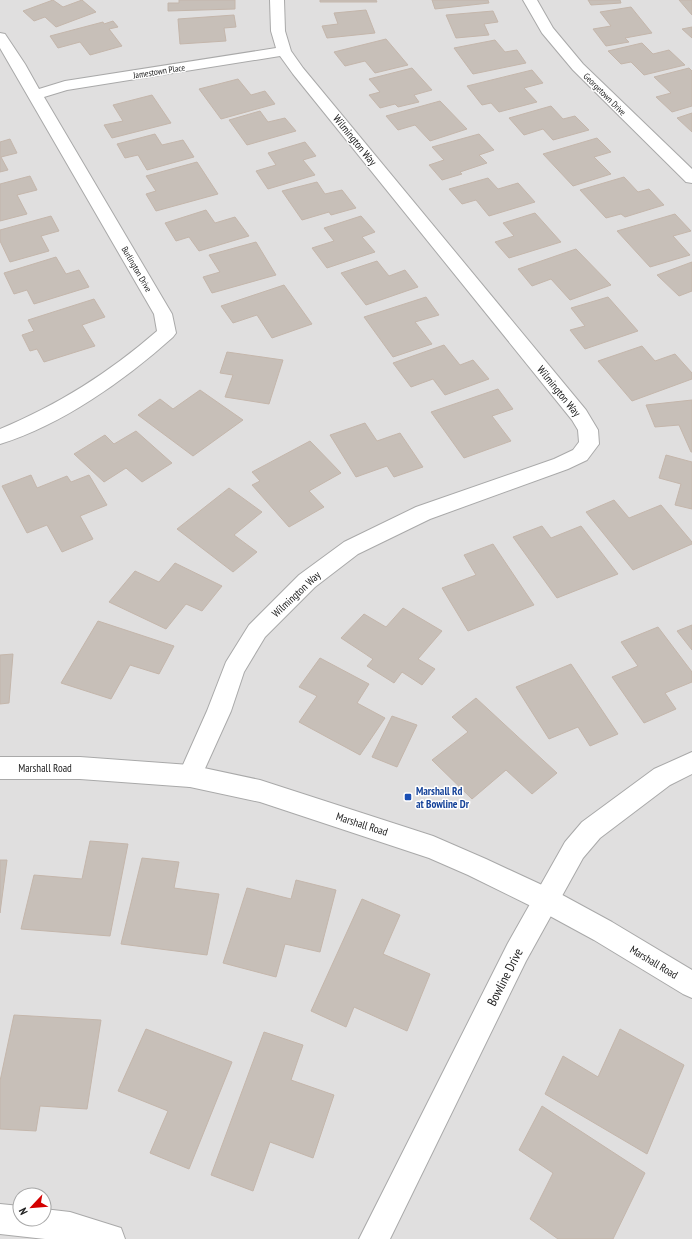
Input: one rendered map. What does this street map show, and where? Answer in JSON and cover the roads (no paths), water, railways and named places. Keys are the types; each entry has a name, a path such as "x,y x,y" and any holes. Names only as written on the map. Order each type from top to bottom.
{"street":[{"name":"Wilmington Way","path":"190,776 219,711 234,669 257,631 307,581 351,548 423,513 561,464 580,455 589,444 588,430 579,415 298,71 284,51 278,31 277,0"},
{"name":"Georgetown Drive","path":"530,0 547,30 578,67 692,178"},
{"name":"Burlington Drive","path":"0,37 18,64 163,314 167,333 143,355 82,396 24,427 0,437"},
{"name":"Jamestown Place","path":"35,95 65,86 284,51"},
{"name":"Bowline Drive","path":"374,1239 517,952 574,850 591,830 662,777 692,763"},
{"name":"Marshall Road","path":"0,768 80,768 190,776 260,791 433,848 546,900 603,931 692,986"},
{"path":"0,1219 70,1227 110,1239"}],"place":[{"name":"Marshall Rd at Bowline Dr","path":"408,797"}]}
